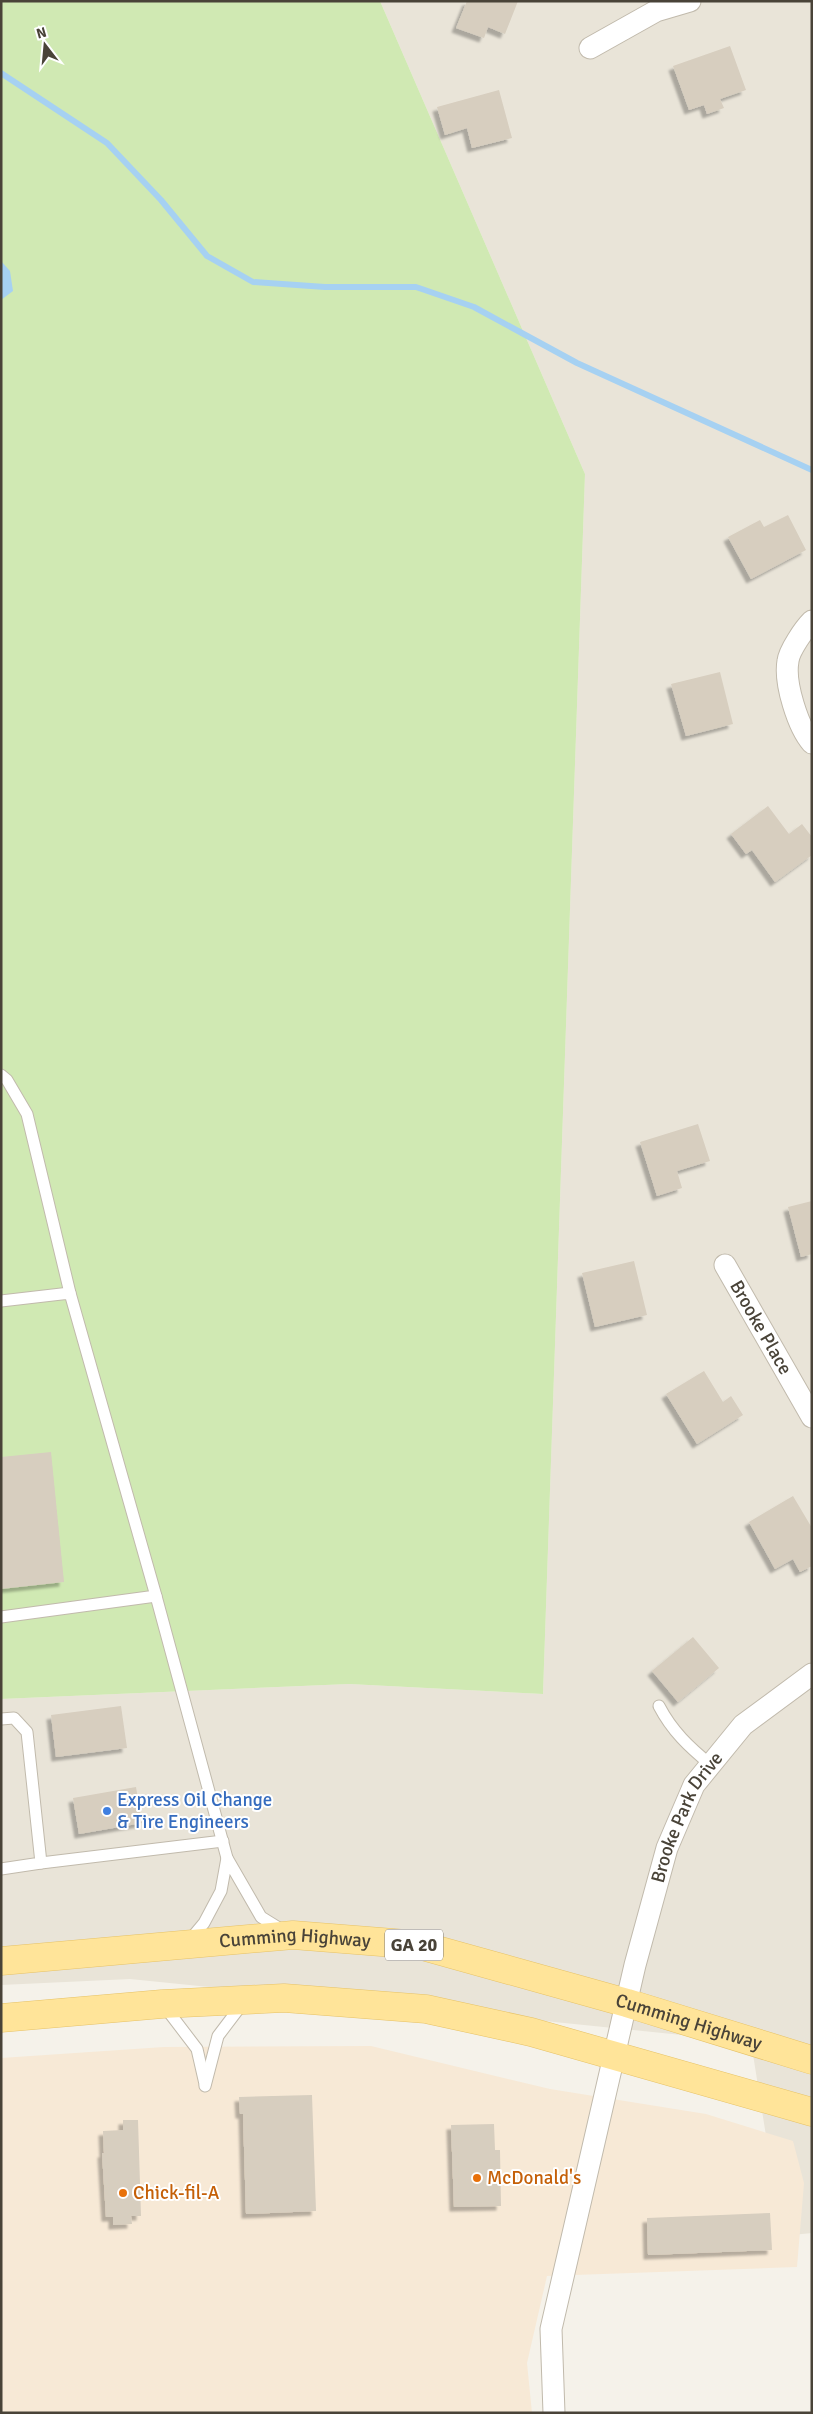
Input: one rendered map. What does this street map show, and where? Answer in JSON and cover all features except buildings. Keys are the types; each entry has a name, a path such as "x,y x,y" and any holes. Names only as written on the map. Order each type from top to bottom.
{"main road":[{"name":"Cumming Highway","path":"1,1961 293,1935 419,1945 627,2003 812,2060"},
{"path":"1,2018 162,2004 284,1998 426,2009 531,2032 812,2112"}],"street":[{"path":"590,48 656,11 690,1"},
{"path":"812,621 804,629 788,661 791,699 804,734 812,743"},
{"name":"Brooke Place","path":"725,1265 812,1418"},
{"name":"Brooke Park Drive","path":"554,2413 551,2329 635,1965 667,1848 694,1785 743,1725 812,1674"}],"lane":[{"path":"1,1075 7,1080 27,1114 70,1293 156,1596 227,1858 261,1917 276,1928 293,1935"},
{"path":"1,1301 70,1293"},
{"path":"1,1617 156,1596"},
{"path":"659,1706 669,1725 684,1742 711,1765"},
{"path":"1,1719 14,1718 27,1732 40,1863"},
{"path":"1,1868 222,1841"},
{"path":"188,1944 204,1923 221,1891 227,1858"},
{"path":"162,2004 197,2049 205,2086 218,2036 246,2000"}],"shaded area":[{"path":"380,1 812,1 812,2233 782,2236 751,2042 130,1979 1,1985 1,1699 349,1684 543,1694 585,474"},
{"path":"371,2046 550,2089 706,2114 793,2141 804,2183 797,2267 547,2276 527,2363 532,2413 1,2413 1,2058 164,2047"}],"green space":[{"path":"1,1 380,1 585,474 543,1694 349,1684 1,1699"}],"water":[{"path":"1,261 10,271 13,291 1,300"}],"waterway":[{"path":"1,73 107,143 161,200 207,256 253,282 325,287 416,287 474,307 577,363 812,470"}],"place":[{"name":"Express Oil Change & Tire Engineers","path":"107,1811"},
{"name":"McDonald's","path":"477,2178"},
{"name":"Chick-fil-A","path":"123,2193"}]}
